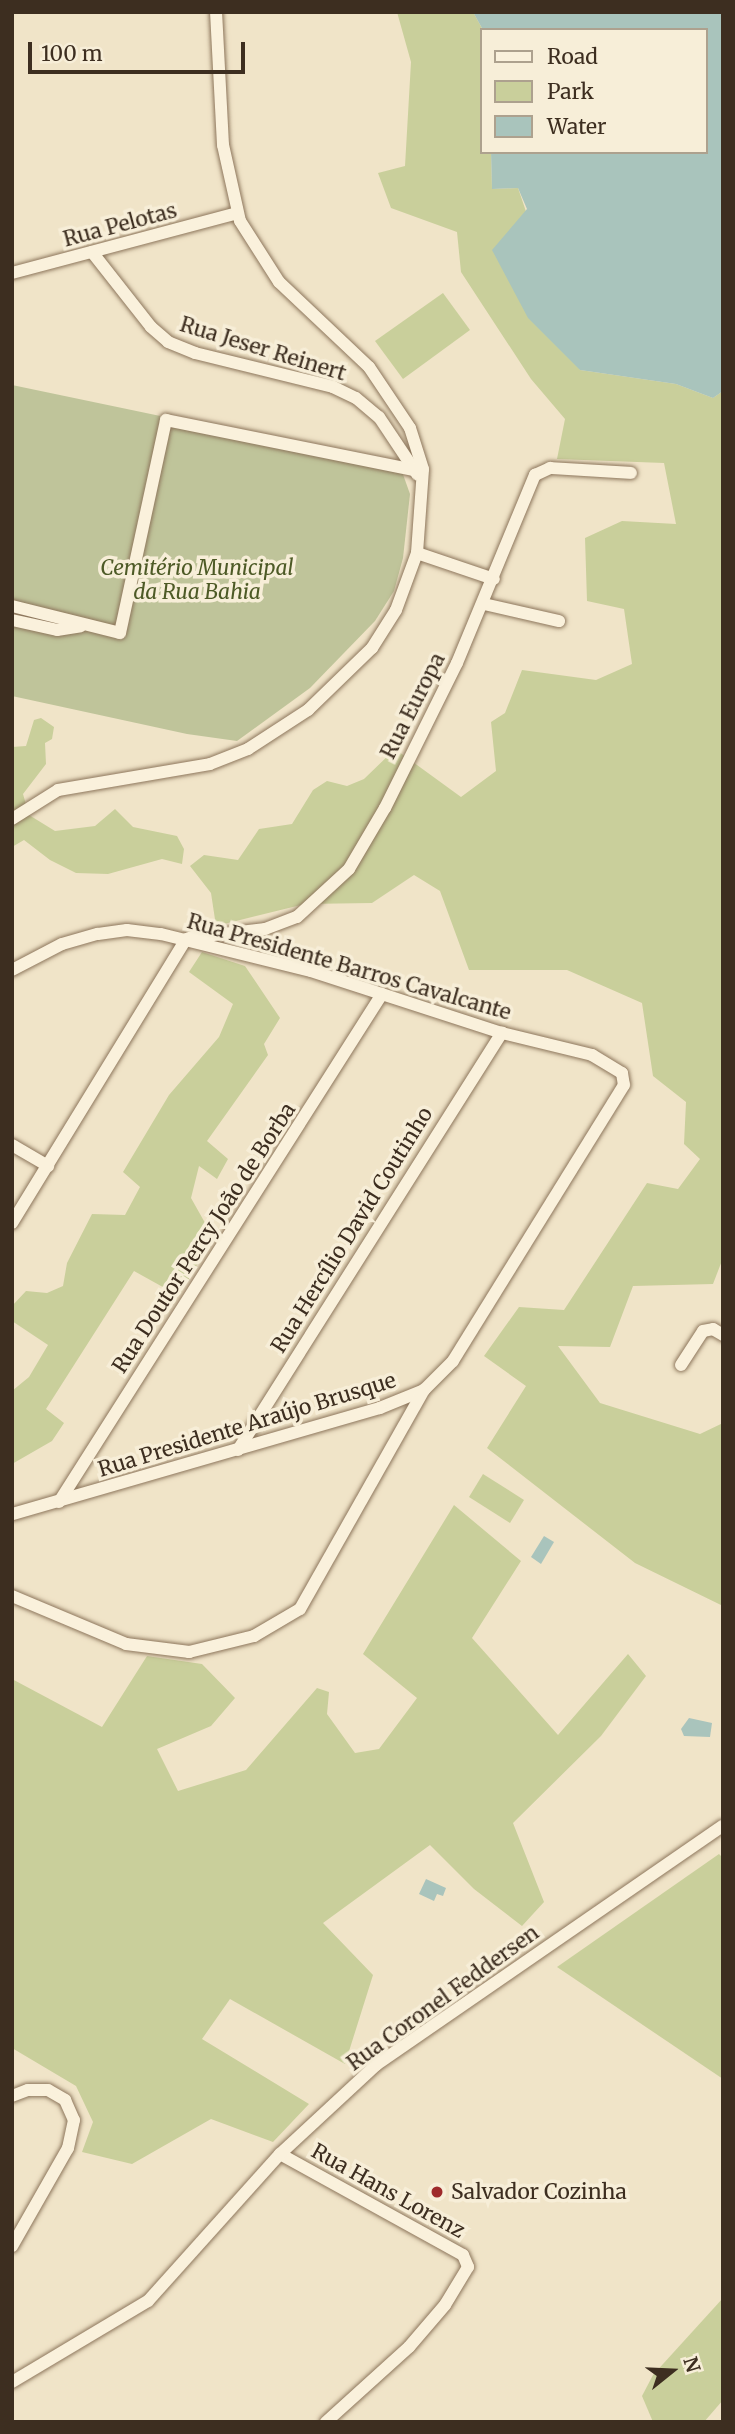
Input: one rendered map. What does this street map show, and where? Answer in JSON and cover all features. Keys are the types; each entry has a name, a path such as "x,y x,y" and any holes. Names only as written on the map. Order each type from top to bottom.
{"street":[{"path":"12,818 58,790 210,764 248,749 308,710 372,648 396,610 417,554 423,482 416,441 369,367 288,293 260,259 237,213 223,145 216,12"},
{"name":"Rua Pelotas","path":"12,273 237,213"},
{"name":"Rua Jeser Reinert","path":"92,252 150,327 168,342 195,353 333,387 356,398 379,417 423,482"},
{"path":"12,620 85,625 120,633 166,420 413,470"},
{"name":"Rua Europa","path":"186,939 265,929 297,917 349,869 385,808 484,604 541,470 631,473"},
{"path":"417,554 494,579"},
{"path":"484,604 559,621"},
{"path":"12,606 58,623"},
{"name":"Rua Presidente Barros Cavalcante","path":"12,970 62,944 98,934 127,930 186,939 382,994 502,1033 592,1055 622,1073 624,1085"},
{"path":"12,1223 186,939"},
{"name":"Rua Doutor Percy João de Borba","path":"58,1502 382,994"},
{"name":"Rua Hercílio David Coutinho","path":"238,1450 502,1033"},
{"name":"Rua Presidente Araújo Brusque","path":"12,1514 238,1450 424,1390 453,1361 624,1085"},
{"path":"12,1144 48,1166"},
{"path":"681,1365 703,1331 713,1329 723,1335"},
{"path":"12,1596 126,1644 189,1652 254,1636 300,1609 424,1390"},
{"name":"Rua Coronel Feddersen","path":"12,2382 148,2301 280,2154 376,2065 723,1826"},
{"path":"12,2096 28,2090 48,2090 65,2100 74,2120 68,2148 12,2246"},
{"name":"Rua Hans Lorenz","path":"280,2154 463,2255 468,2267 446,2305 409,2347 326,2422"}],"green space":[{"path":"397,12 473,12 482,28 480,154 491,154 492,189 518,188 580,370 676,384 713,398 723,391 723,1258 713,1284 633,1286 610,1347 558,1346 600,1403 700,1434 723,1423 723,1606 635,1563 487,1448 526,1386 484,1356 519,1307 564,1310 647,1183 678,1189 700,1159 684,1144 686,1102 653,1076 642,1003 567,970 469,970 440,891 414,875 372,903 305,904 216,926 211,893 190,866 204,855 238,860 259,829 292,824 313,790 327,781 347,786 364,779 395,749 461,797 496,771 491,722 505,713 522,670 596,680 632,664 624,609 587,601 585,538 622,521 676,524 664,463 557,459 565,419 531,379 461,272 457,232 391,208 378,173 405,166 411,62"},
{"path":"443,293 470,330 403,379 375,341"},
{"name":"Cemitério Municipal da Rua Bahia","path":"12,385 400,466 410,494 403,558 394,591 375,621 310,688 237,741 187,734 12,696"},
{"path":"41,718 54,727 52,739 45,743 46,764 23,794 29,815 55,831 95,826 115,809 133,827 177,836 184,849 182,864 162,859 108,874 76,873 50,860 24,840 12,847 12,747 26,746 34,720"},
{"path":"202,952 245,966 280,1018 264,1044 268,1055 207,1141 228,1159 217,1179 199,1166 191,1198 213,1237 179,1296 134,1271 46,1409 64,1423 52,1441 12,1464 12,1391 29,1377 48,1345 12,1321 12,1306 26,1291 47,1293 63,1286 67,1263 92,1214 125,1215 140,1187 123,1172 169,1095 219,1037 233,1004 189,972"},
{"path":"483,1474 524,1500 510,1523 469,1497"},
{"path":"454,1505 521,1561 472,1638 558,1735 628,1654 646,1676 601,1736 513,1823 544,1902 522,1926 474,1889 430,1845 323,1923 373,1975 345,2064 230,1999 202,2039 309,2104 273,2142 211,2119 132,2164 82,2152 93,2122 76,2086 12,2048 12,1679 102,1727 147,1656 202,1664 235,1698 211,1726 157,1749 178,1791 246,1770 317,1688 329,1692 327,1714 355,1753 379,1749 417,1698 363,1654"},
{"path":"719,1854 723,1858 723,2079 557,1967"},
{"path":"723,2298 723,2400 704,2422 653,2422 642,2396 653,2375"}],"water":[{"path":"473,12 723,12 723,391 713,398 676,384 580,370 528,318 492,250 527,209 518,188 492,189 491,154 707,154 707,28 482,28"},
{"path":"544,1536 554,1542 541,1564 531,1557"},
{"path":"689,1718 712,1723 710,1737 684,1736 681,1729"},
{"path":"426,1879 446,1888 443,1896 437,1894 434,1901 419,1894"}],"place":[{"name":"Salvador Cozinha","path":"437,2192"}]}
